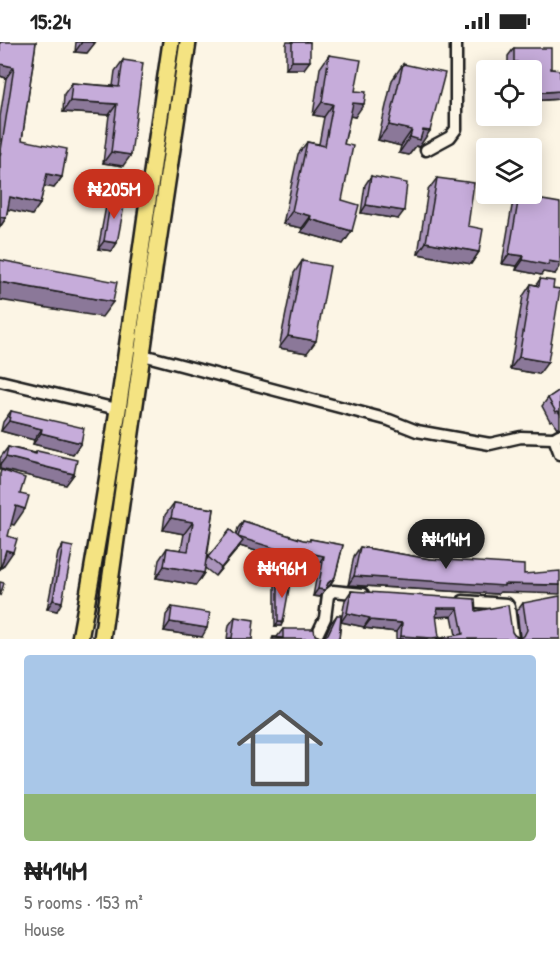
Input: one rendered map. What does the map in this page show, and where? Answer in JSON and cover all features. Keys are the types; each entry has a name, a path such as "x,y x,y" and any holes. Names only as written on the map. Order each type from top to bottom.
{"main road":[{"path":"80,639 103,518 171,42"},
{"path":"102,639 143,355 153,269 188,42"}],"street":[{"path":"426,150 450,137 456,129 456,42"},
{"path":"143,355 389,420 417,432 490,444 521,437 557,436 560,454"},
{"path":"0,381 117,409"},
{"path":"315,639 325,618 328,595 333,591 377,595"},
{"path":"455,600 507,604 510,608 513,639"}],"building":[{"path":"0,42 36,42 22,140 67,149 62,177 47,174 40,204 10,197 6,218 0,217 0,157 14,67 0,64"},
{"path":"292,42 310,42 310,61 292,61"},
{"path":"514,48 551,48 551,69 560,70 560,91 542,92 542,60 514,60"},
{"path":"329,55 361,60 355,91 366,92 364,104 353,103 344,144 353,146 342,200 359,205 352,231 310,219 311,216 292,211 307,142 325,146 333,104 322,102"},
{"path":"123,60 143,63 131,155 111,152 117,104 70,101 72,83 119,87"},
{"path":"403,64 445,73 430,131 423,130 420,140 410,137 412,130 389,125"},
{"path":"371,176 407,183 404,211 366,205"},
{"path":"437,178 474,183 468,226 483,229 479,252 426,242"},
{"path":"111,198 125,201 117,243 104,241"},
{"path":"542,200 560,203 560,263 549,261 548,265 523,260 524,256 509,254 518,204 542,204"},
{"path":"0,260 117,282 113,302 0,282"},
{"path":"302,261 330,266 316,341 288,336"},
{"path":"540,279 554,281 553,288 560,289 548,362 519,357 531,284 539,286"},
{"path":"560,390 560,414 556,412 548,398"},
{"path":"11,411 84,428 81,443 41,433 42,429 9,421"},
{"path":"8,447 77,460 74,474 6,457"},
{"path":"1,470 25,478 20,494 29,496 25,509 16,506 8,536 17,539 13,552 6,550 0,570 0,474"},
{"path":"174,503 214,509 204,573 164,566 167,548 188,551 193,522 171,518"},
{"path":"243,521 303,540 310,541 310,539 343,545 335,577 328,583 325,590 318,589 324,556 301,551 300,556 238,537"},
{"path":"230,530 243,541 221,568 208,557"},
{"path":"63,545 73,547 62,602 53,600"},
{"path":"360,547 430,559 524,565 524,574 560,571 560,585 504,584 504,586 354,576"},
{"path":"278,581 290,583 283,622 278,622"},
{"path":"0,582 4,583 0,596"},
{"path":"351,591 475,599 476,611 508,605 512,632 519,638 524,636 527,630 523,603 560,596 560,639 436,639 463,634 458,608 437,608 439,637 401,636 402,623 370,620 370,618 347,613"},
{"path":"172,607 210,613 207,628 170,622"},
{"path":"337,615 341,615 339,639 273,639 273,637 283,638 283,629 314,629 315,635 322,638 328,634"},
{"path":"235,617 254,620 252,639 229,639 232,638"}]}
